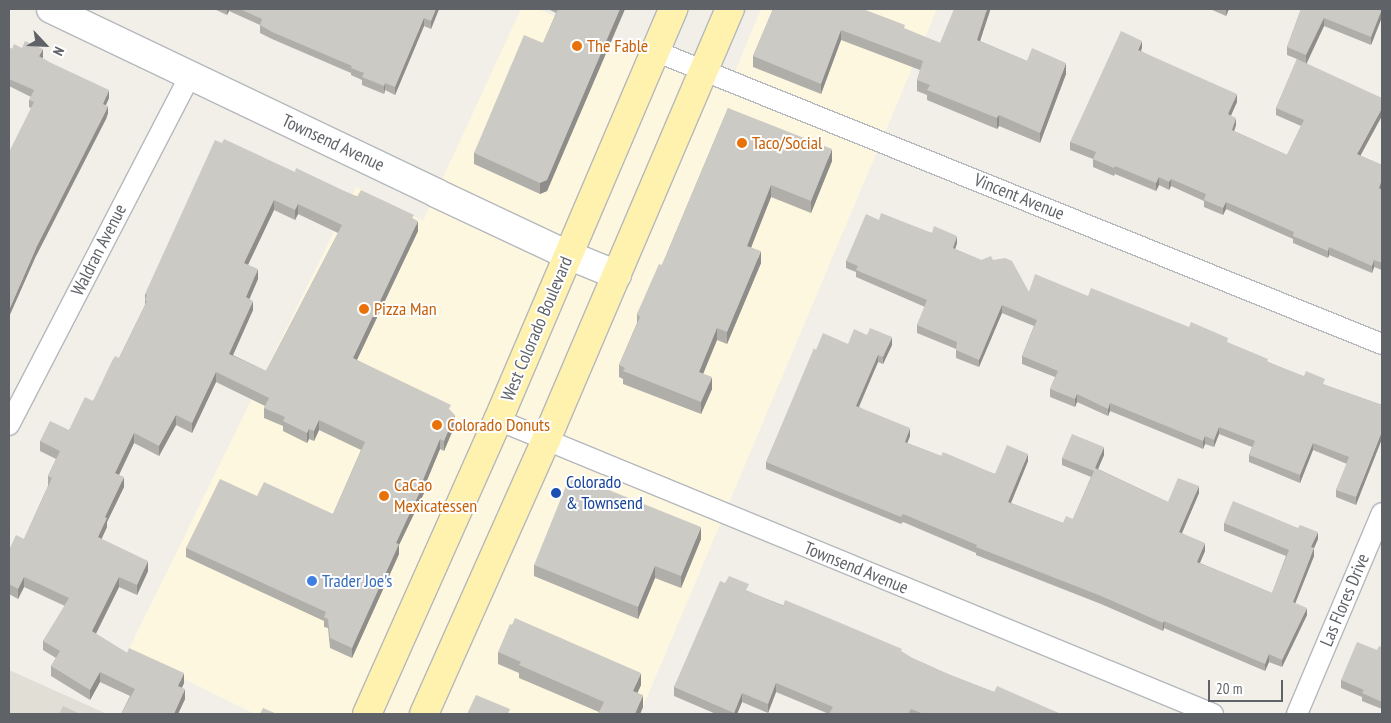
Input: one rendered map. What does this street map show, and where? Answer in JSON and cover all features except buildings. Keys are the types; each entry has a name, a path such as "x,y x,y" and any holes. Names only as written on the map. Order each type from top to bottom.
{"main road":[{"name":"West Colorado Boulevard","path":"367,714 498,420 673,9"},
{"path":"424,714 546,440 730,9"}],"street":[{"name":"Townsend Avenue","path":"51,9 568,255 617,274"},
{"name":"Vincent Avenue","path":"655,51 1382,344"},
{"name":"Waldran Avenue","path":"9,425 190,76"},
{"name":"Townsend Avenue","path":"498,420 1213,714"},
{"name":"Las Flores Drive","path":"1297,714 1382,513"}],"shaded area":[{"path":"521,9 538,9 726,93 761,9 937,9 640,714 255,714 128,651 356,187 423,221"},
{"path":"9,670 107,714 9,714"}],"place":[{"name":"The Fable","path":"577,46"},
{"name":"Taco/Social","path":"742,143"},
{"name":"Pizza Man","path":"364,309"},
{"name":"Colorado Donuts","path":"437,425"},
{"name":"Colorado & Townsend","path":"556,493"},
{"name":"CaCao Mexicatessen","path":"384,496"},
{"name":"Trader Joe's","path":"312,581"}]}
